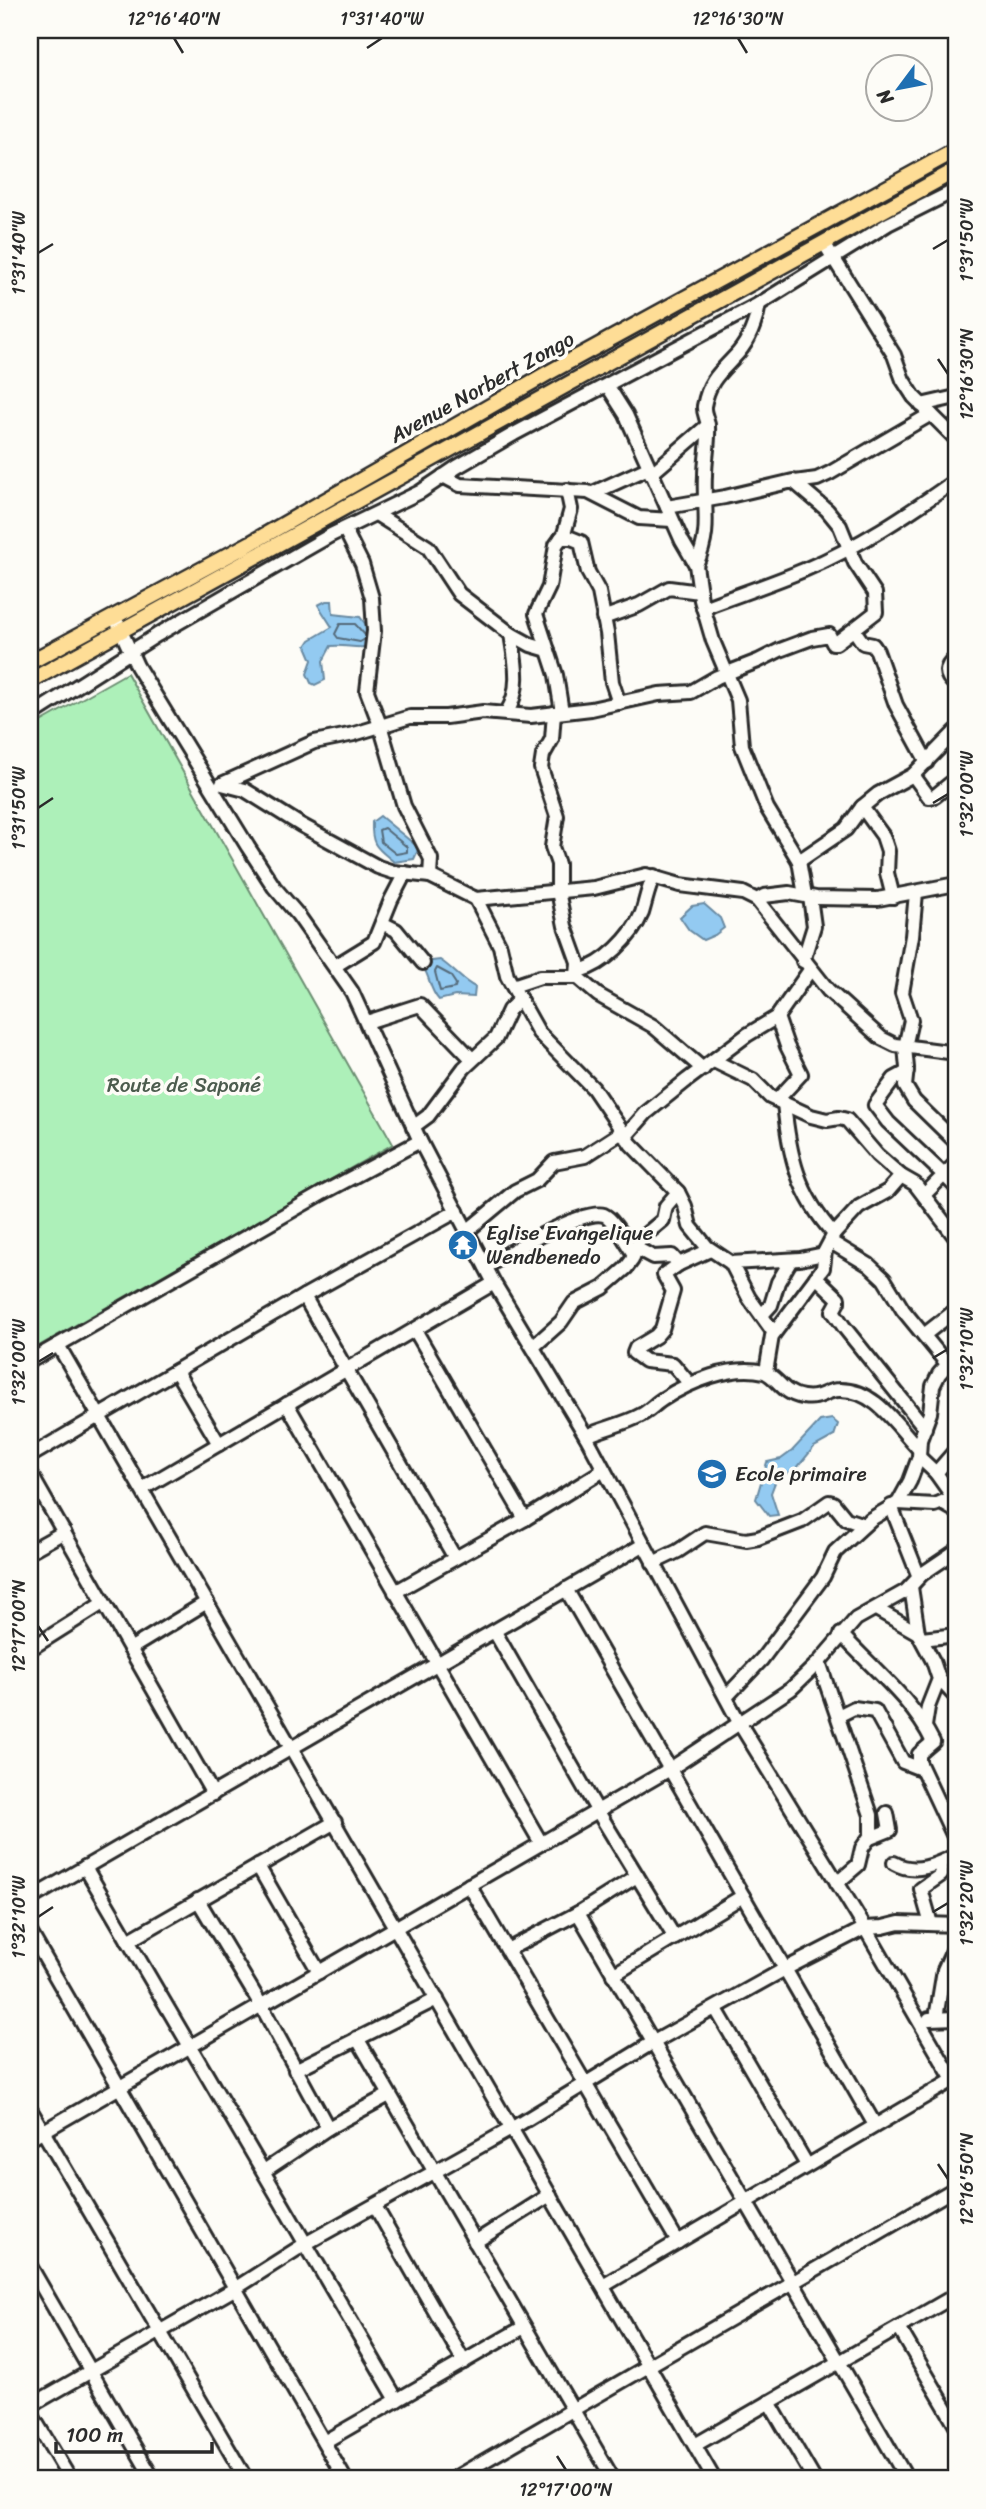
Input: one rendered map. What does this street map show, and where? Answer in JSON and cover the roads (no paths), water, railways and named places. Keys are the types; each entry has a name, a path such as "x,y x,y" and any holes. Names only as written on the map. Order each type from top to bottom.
{"main road":[{"name":"Avenue Norbert Zongo","path":"30,662 250,543 548,373 956,150"},
{"name":"Avenue Norbert Zongo","path":"30,681 956,170"}],"street":[{"path":"30,716 240,587 420,492 514,434 759,304 888,224 956,190"},
{"path":"824,243 866,307 896,360 906,385 926,410 956,439"},
{"path":"696,565 706,539 707,500 704,479 708,425 703,410 717,373 738,352 749,336 757,318 759,304"},
{"path":"467,1231 514,1191 537,1180 554,1162 585,1156 624,1134 646,1113 747,1035 778,1017 807,966 814,926 799,861 775,823 750,767 740,736 738,700 717,653 703,608 696,565 672,520 630,424 607,385"},
{"path":"667,507 789,481 812,480 830,473 926,410 956,397"},
{"path":"593,493 650,471 708,425"},
{"path":"443,476 460,485 593,493 639,518 672,520"},
{"path":"703,608 804,570 850,548 905,517 956,480"},
{"path":"208,786 225,783 314,742 354,734 410,717 446,717 483,712 531,716 591,709 659,694 691,692 726,673 812,638 829,635 833,643 836,643 876,613 876,597 855,563 844,533 834,517 795,482"},
{"path":"567,490 571,509 564,534 556,545 549,587 536,612 558,681 558,712 552,740 543,755 541,768 557,816 552,844 558,864 558,891 565,929 578,959 578,974 598,995 653,1026 709,1065 753,1080 768,1096 818,1119 847,1120 862,1139 901,1176 915,1184 956,1238"},
{"path":"376,514 428,547 458,594 511,634 531,645 548,650"},
{"path":"345,530 362,564 372,598 374,631 367,691 404,806 431,859 430,876"},
{"path":"561,538 581,542 588,573 599,592 612,682 619,703"},
{"path":"603,618 639,605 669,588 700,593"},
{"path":"113,616 130,653 208,786 274,887 335,966 367,1022 420,1141 494,1283 586,1436 740,1724 865,1928 955,2083 876,2125 603,2286"},
{"path":"854,630 863,643 873,645 877,651 896,705 927,762"},
{"path":"507,712 512,704 516,667 511,634"},
{"path":"956,658 948,665 946,672 956,685"},
{"path":"799,861 846,829 862,807 878,794 913,775 955,737"},
{"path":"913,775 929,797 935,796 956,779"},
{"path":"225,783 246,790 301,825 378,867 430,876 476,900 599,888 637,875 653,876 680,885 743,893 757,900 828,990 873,1031 889,1042 956,1053"},
{"path":"862,807 883,836 888,851 887,873 892,897"},
{"path":"335,966 370,946 376,939 405,873"},
{"path":"513,986 536,978 578,974 598,964 628,935 642,914 653,876"},
{"path":"757,900 764,896 784,893 857,899 892,897 956,884"},
{"path":"916,893 902,993 911,1020 905,1046 905,1086 909,1094 956,1142"},
{"path":"476,900 500,946 505,970 539,1033 593,1088 624,1134 677,1192 685,1206 690,1226 710,1250 731,1263 745,1292 774,1333"},
{"path":"382,923 396,930 423,963"},
{"path":"414,1127 428,1116 472,1059 496,1038 504,1018 520,999"},
{"path":"367,1022 420,1005 472,1059"},
{"path":"726,1697 762,1659 823,1577 835,1552 864,1525 894,1505 910,1481 930,1413 933,1386 952,1360 924,1335 876,1270 833,1238 806,1198 789,1145 780,1101 801,1074 787,1046 778,1017"},
{"path":"907,1072 894,1079 876,1101 876,1106 888,1122 956,1187"},
{"path":"30,1361 321,1194 420,1141"},
{"path":"925,1195 956,1163"},
{"path":"766,1373 774,1333 824,1266 824,1254 833,1238 859,1207 888,1191 901,1176"},
{"path":"534,1347 561,1322 574,1303 603,1288 629,1264 641,1237 663,1220 666,1206 677,1192"},
{"path":"30,1456 304,1296 457,1211"},
{"path":"486,1268 568,1223 596,1214 612,1220 635,1251 653,1257 672,1256 679,1264"},
{"path":"690,1383 673,1364 645,1361 634,1352 662,1329 673,1291 664,1275 679,1264 710,1250"},
{"path":"731,1263 791,1260 824,1254"},
{"path":"762,1315 771,1305 778,1282 791,1260"},
{"path":"816,1277 838,1298 833,1311 844,1327 925,1427"},
{"path":"142,1489 494,1283"},
{"path":"304,1296 455,1558"},
{"path":"924,1335 956,1310"},
{"path":"415,1330 525,1519"},
{"path":"58,1345 714,2479"},
{"path":"176,1371 219,1444"},
{"path":"586,1436 640,1416 690,1383 726,1373 766,1373 786,1391 799,1396 818,1398 838,1390 863,1395 875,1402 936,1473 956,1511"},
{"path":"287,1404 541,1843"},
{"path":"936,1473 956,1450"},
{"path":"395,1591 525,1519 604,1470"},
{"path":"30,1473 213,1794"},
{"path":"894,1505 929,1506 950,1498"},
{"path":"653,1563 678,1552 705,1533 746,1540 758,1538 802,1521 829,1502 833,1503 844,1518 864,1525"},
{"path":"894,1505 915,1582 920,1636 939,1679 956,1697"},
{"path":"30,1551 64,1532"},
{"path":"30,1899 643,1545"},
{"path":"30,2139 670,1769 790,1689 819,1662 856,1619 876,1609 956,1551"},
{"path":"566,1589 876,2125"},
{"path":"130,1649 207,1602"},
{"path":"30,1649 103,1603"},
{"path":"876,1609 920,1636 956,1634"},
{"path":"495,1632 597,1810 675,1938"},
{"path":"841,1634 914,1710 925,1726 933,1742 918,1755 921,1769 956,1841"},
{"path":"819,1662 870,1812 870,1838"},
{"path":"925,1726 928,1707 939,1679"},
{"path":"838,1716 854,1708 875,1710 903,1762 921,1769"},
{"path":"837,1883 856,1868 862,1848 870,1838 891,1830 887,1813"},
{"path":"128,1941 335,1822"},
{"path":"894,1863 905,1870 940,1863 956,1855"},
{"path":"931,1924 921,1889 941,1875 940,1863"},
{"path":"258,1866 319,1972"},
{"path":"85,1867 397,2400"},
{"path":"509,1949 578,1913 637,1876"},
{"path":"469,1885 509,1949 678,2242"},
{"path":"613,1975 743,1896"},
{"path":"198,1900 261,2005 328,2128"},
{"path":"578,1913 907,2479"},
{"path":"30,2406 236,2288 304,2244 511,2129 652,2043 785,1969 865,1928 899,1923 956,1925"},
{"path":"30,1932 345,2479"},
{"path":"936,2018 944,1970 956,1944"},
{"path":"295,2070 437,1999"},
{"path":"716,2009 807,2165"},
{"path":"919,2021 956,2018"},
{"path":"357,2038 613,2479"},
{"path":"264,2171 328,2128 389,2095"},
{"path":"30,2109 246,2479"},
{"path":"453,2479 956,2188"},
{"path":"475,2242 550,2195"},
{"path":"375,2206 464,2362"},
{"path":"30,2266 153,2479"},
{"path":"695,2445 956,2295"},
{"path":"324,2442 524,2327"},
{"path":"899,2328 956,2426"},
{"path":"769,2402 814,2479"},
{"path":"30,2412 70,2479"}],"water":[{"path":"332,601 333,614 360,617 373,634 371,646 331,646 323,661 325,680 315,685 307,674 312,660 306,646 310,640 332,627 318,605"},
{"path":"380,816 419,848 414,859 394,862 376,846 372,822"},
{"path":"704,904 720,918 724,928 703,940 689,930 680,917 692,906"},
{"path":"440,960 475,987 474,997 455,996 439,1000 423,967 432,961"},
{"path":"832,1419 838,1424 834,1436 814,1447 797,1468 776,1480 771,1493 778,1515 769,1516 756,1499 767,1462 781,1459 820,1421"}],"place":[{"name":"Eglise Evangelique Wendbenedo","path":"463,1245"},
{"name":"Ecole primaire","path":"712,1474"}],"park label":[{"name":"Route de Saponé","path":"184,1085"}]}
